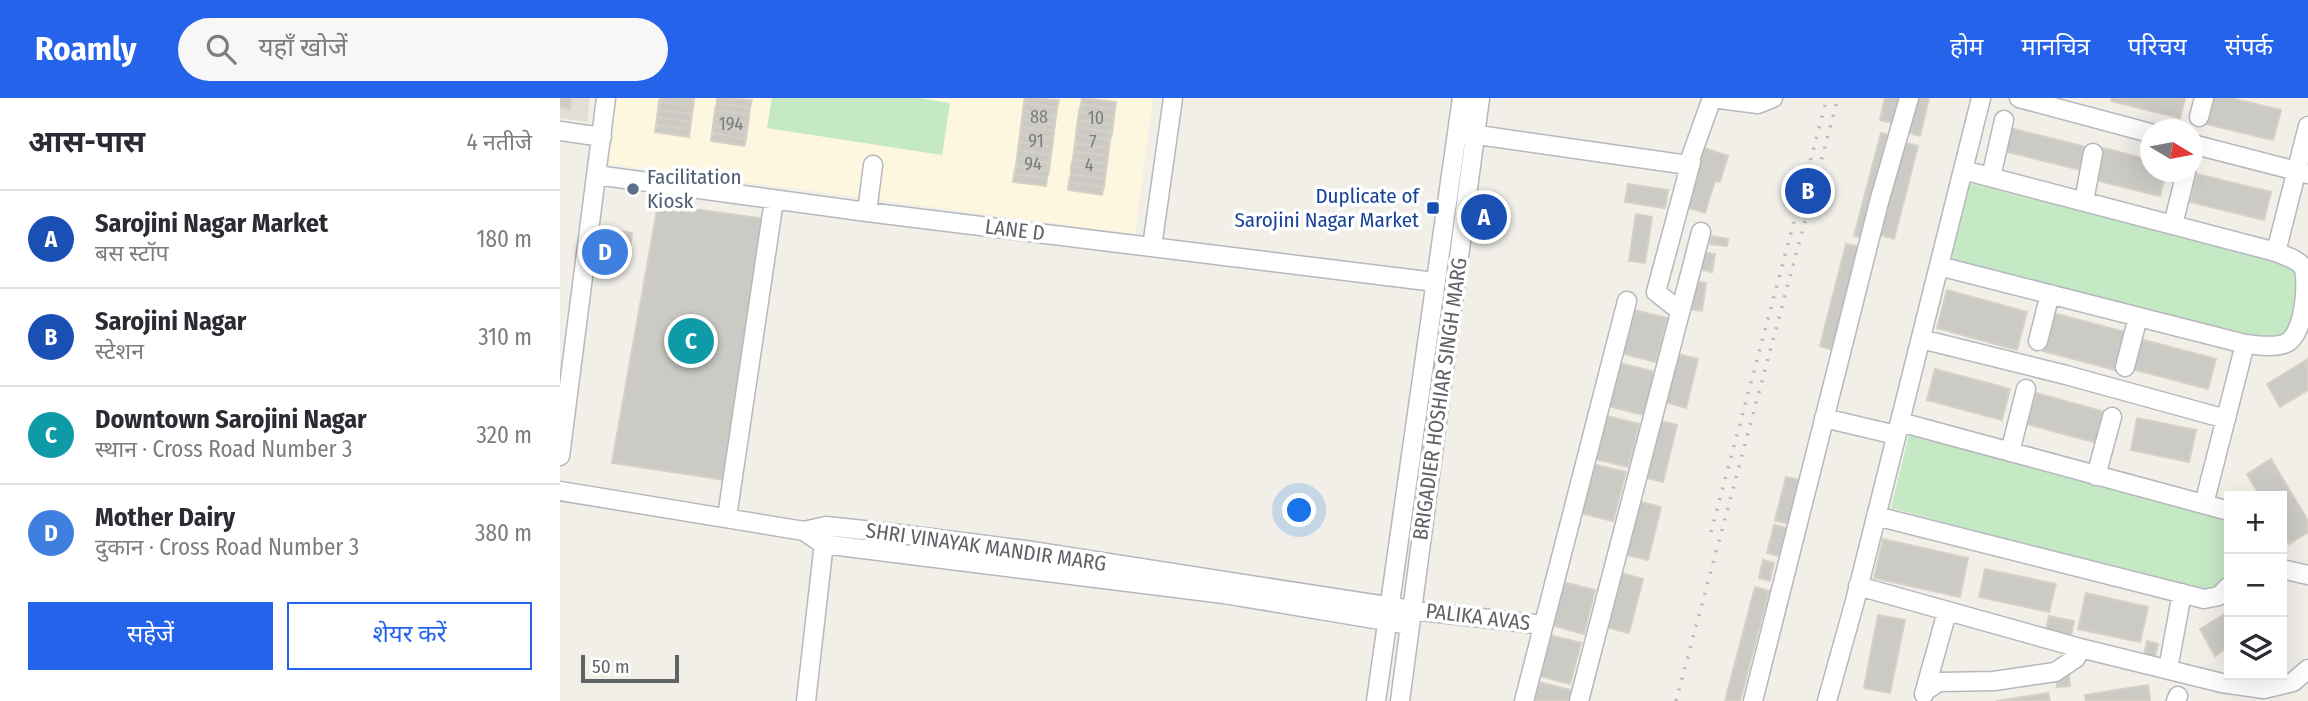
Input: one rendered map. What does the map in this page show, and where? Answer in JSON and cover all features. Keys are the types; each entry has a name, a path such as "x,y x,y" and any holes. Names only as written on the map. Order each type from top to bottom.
{"street":[{"path":"560,456 606,98"},
{"path":"1152,247 1173,98"},
{"path":"1376,701 1462,98"},
{"name":"BRIGADIER HOSHIAR SINGH MARG","path":"1400,701 1480,98"},
{"path":"1680,311 1656,292 1691,162 1712,98 1758,103 1773,98"},
{"path":"1753,701 1879,202 1909,98"},
{"path":"1827,701 1981,98"},
{"path":"2019,98 2140,130"},
{"path":"2199,117 2204,98"},
{"path":"1991,177 2004,120"},
{"path":"2276,252 2302,172 2308,126"},
{"path":"560,131 602,137"},
{"path":"1457,132 1685,165 1691,162"},
{"path":"2203,147 2302,172"},
{"path":"2084,201 2093,153"},
{"path":"867,212 873,165"},
{"path":"1939,266 2245,344 2272,347 2287,344 2298,333 2306,313 2307,284 2304,269 2296,260 2276,252 1963,170"},
{"name":"LANE D","path":"596,175 867,212 1435,282"},
{"path":"2173,225 2184,182"},
{"path":"727,517 774,200"},
{"path":"1579,701 1701,232"},
{"path":"2038,341 2050,294"},
{"path":"1524,701 1627,301"},
{"path":"2125,367 2138,317"},
{"path":"1921,339 2226,419"},
{"path":"2204,504 2245,344"},
{"path":"2010,452 2026,389"},
{"path":"2096,475 2112,417"},
{"path":"1824,418 1898,429 2010,452 2224,510"},
{"path":"560,491 824,535 1224,594 1411,617"},
{"path":"1876,516 2204,599 2219,596 2224,591"},
{"path":"806,701 824,535"},
{"path":"2287,570 2308,575"},
{"path":"1858,586 2080,648 2221,682 2264,689 2293,682 2308,669"},
{"path":"2168,669 2182,593"},
{"path":"1924,696 1947,612"},
{"name":"PALIKA AVAS","path":"1411,617 1543,625"},
{"path":"1924,696 1939,682 1994,681 2055,672 2076,659 2080,648"},
{"path":"2221,682 2229,701"}],"shaded area":[{"path":"560,98 590,98 587,122 560,118"},
{"path":"617,98 1153,98 1135,234 608,164"}],"green space":[{"path":"772,98 919,98 950,103 942,155 767,128"},
{"path":"1969,183 2291,264 2303,294 2293,331 2271,344 1950,264"},
{"path":"1909,435 2224,516 2224,581 2207,593 1891,508"}],"building":[{"path":"560,98 571,98 570,109 560,107"},
{"path":"660,98 694,99 693,107 659,102"},
{"path":"717,98 752,100 750,108 717,103"},
{"path":"1025,98 1059,100 1057,108 1024,103"},
{"path":"1082,98 1116,102 1115,109 1081,104"},
{"path":"1885,98 1899,98 1892,123 1880,120"},
{"path":"1912,98 1929,98 1920,136 1903,131"},
{"path":"2112,98 2185,98 2180,118 2111,101"},
{"path":"2212,98 2231,98 2281,110 2273,140 2206,124"},
{"path":"659,102 693,107 692,114 658,110"},
{"path":"717,103 750,108 749,115 715,110"},
{"path":"1024,103 1057,108 1056,116 1023,111"},
{"path":"1081,104 1115,109 1114,117 1079,112"},
{"path":"658,110 692,114 691,122 657,117"},
{"path":"715,110 749,115 748,123 714,118"},
{"path":"1023,111 1056,116 1055,124 1022,119"},
{"path":"1079,112 1114,117 1113,125 1078,120"},
{"path":"657,117 691,122 690,129 656,125"},
{"path":"714,118 748,123 747,131 713,126"},
{"path":"1022,119 1055,124 1054,131 1021,127"},
{"path":"1078,120 1113,125 1112,133 1077,127"},
{"path":"656,125 690,129 689,137 655,132"},
{"path":"713,126 747,131 746,139 712,133"},
{"path":"1021,127 1054,131 1053,139 1020,135"},
{"path":"1077,127 1112,133 1110,140 1076,135"},
{"path":"2010,128 2086,147 2081,170 2004,151"},
{"path":"712,133 746,139 744,146 711,141"},
{"path":"1881,133 1890,135 1864,238 1854,236"},
{"path":"1020,135 1053,139 1052,147 1019,142"},
{"path":"1076,135 1110,140 1109,148 1075,143"},
{"path":"1019,142 1052,147 1051,155 1018,150"},
{"path":"1902,142 1918,146 1894,239 1878,234"},
{"path":"1075,143 1109,148 1108,156 1074,151"},
{"path":"1701,147 1728,156 1720,182 1715,181 1705,213 1686,207"},
{"path":"2103,148 2140,157 2140,182 2164,182 2160,196 2095,180"},
{"path":"1018,150 1051,155 1050,163 1017,158"},
{"path":"1074,151 1108,156 1107,164 1073,159"},
{"path":"1017,158 1050,163 1049,171 1016,166"},
{"path":"1073,159 1107,164 1106,171 1071,166"},
{"path":"1016,166 1049,171 1047,178 1014,174"},
{"path":"1071,166 1106,171 1105,179 1071,174"},
{"path":"1014,174 1047,178 1046,186 1013,182"},
{"path":"1071,174 1105,179 1104,187 1069,182"},
{"path":"2203,175 2271,192 2264,220 2190,202 2195,182 2203,182"},
{"path":"1069,182 1104,187 1102,195 1068,190"},
{"path":"1628,184 1668,190 1665,208 1625,202"},
{"path":"658,204 766,219 726,480 612,463"},
{"path":"1636,214 1652,217 1645,263 1629,261"},
{"path":"620,231 632,233 629,255 617,254"},
{"path":"1711,236 1728,239 1727,246 1710,244"},
{"path":"1846,244 1860,247 1833,350 1820,346"},
{"path":"602,246 607,247 605,256 600,256"},
{"path":"1701,252 1715,254 1712,272 1698,269"},
{"path":"1691,280 1706,283 1702,311 1686,309"},
{"path":"1947,290 2027,312 2017,350 1937,328"},
{"path":"1630,309 1667,318 1656,362 1620,353"},
{"path":"2053,313 2125,332 2115,370 2043,351"},
{"path":"2140,339 2216,359 2208,389 2132,369"},
{"path":"1674,353 1698,359 1686,408 1662,401"},
{"path":"2308,359 2308,390 2280,407 2267,384"},
{"path":"1619,363 1655,372 1644,415 1608,406"},
{"path":"1935,369 2010,389 2002,420 1927,400"},
{"path":"2036,393 2105,412 2097,443 2027,424"},
{"path":"1603,415 1639,424 1628,467 1592,458"},
{"path":"2137,418 2196,430 2189,462 2131,450"},
{"path":"1657,420 1677,425 1663,482 1643,477"},
{"path":"2271,459 2308,521 2308,532 2289,544 2287,491 2257,491 2247,474"},
{"path":"1588,463 1626,472 1613,521 1576,512"},
{"path":"1786,477 1800,480 1789,524 1775,520"},
{"path":"1634,500 1661,507 1648,560 1620,553"},
{"path":"1774,525 1787,528 1779,556 1767,553"},
{"path":"1883,539 1968,558 1960,597 1874,578"},
{"path":"1763,560 1774,563 1770,581 1759,578"},
{"path":"1985,569 2056,584 2049,612 1979,597"},
{"path":"1616,572 1643,579 1629,633 1602,626"},
{"path":"1559,581 1595,590 1584,634 1548,624"},
{"path":"1755,587 1769,591 1740,701 1725,701"},
{"path":"2086,593 2148,607 2140,642 2078,629"},
{"path":"2224,614 2224,650 2215,656 2200,629"},
{"path":"1878,615 1905,620 1890,693 1864,688"},
{"path":"2049,616 2074,621 2071,636 2046,630"},
{"path":"1546,634 1581,643 1570,684 1536,675"},
{"path":"2147,641 2158,644 2155,658 2144,655"},
{"path":"2056,675 2069,675 2070,686 2057,687"},
{"path":"1534,681 1571,690 1569,701 1528,701"},
{"path":"2148,685 2150,701 2086,701 2085,695"},
{"path":"2048,693 2050,701 1996,701"}],"railway":[{"path":"1711,532 1827,98"},
{"path":"1676,701 1838,98"}],"place":[{"name":"Facilitation Kiosk","path":"633,189"},
{"name":"Sarojini Nagar","path":"1808,191"},
{"name":"Duplicate of Sarojini Nagar Market","path":"1433,208"},
{"name":"Sarojini Nagar Market","path":"1484,217"},
{"name":"Mother Dairy","path":"605,252"},
{"name":"Downtown Sarojini Nagar","path":"691,341"}]}
